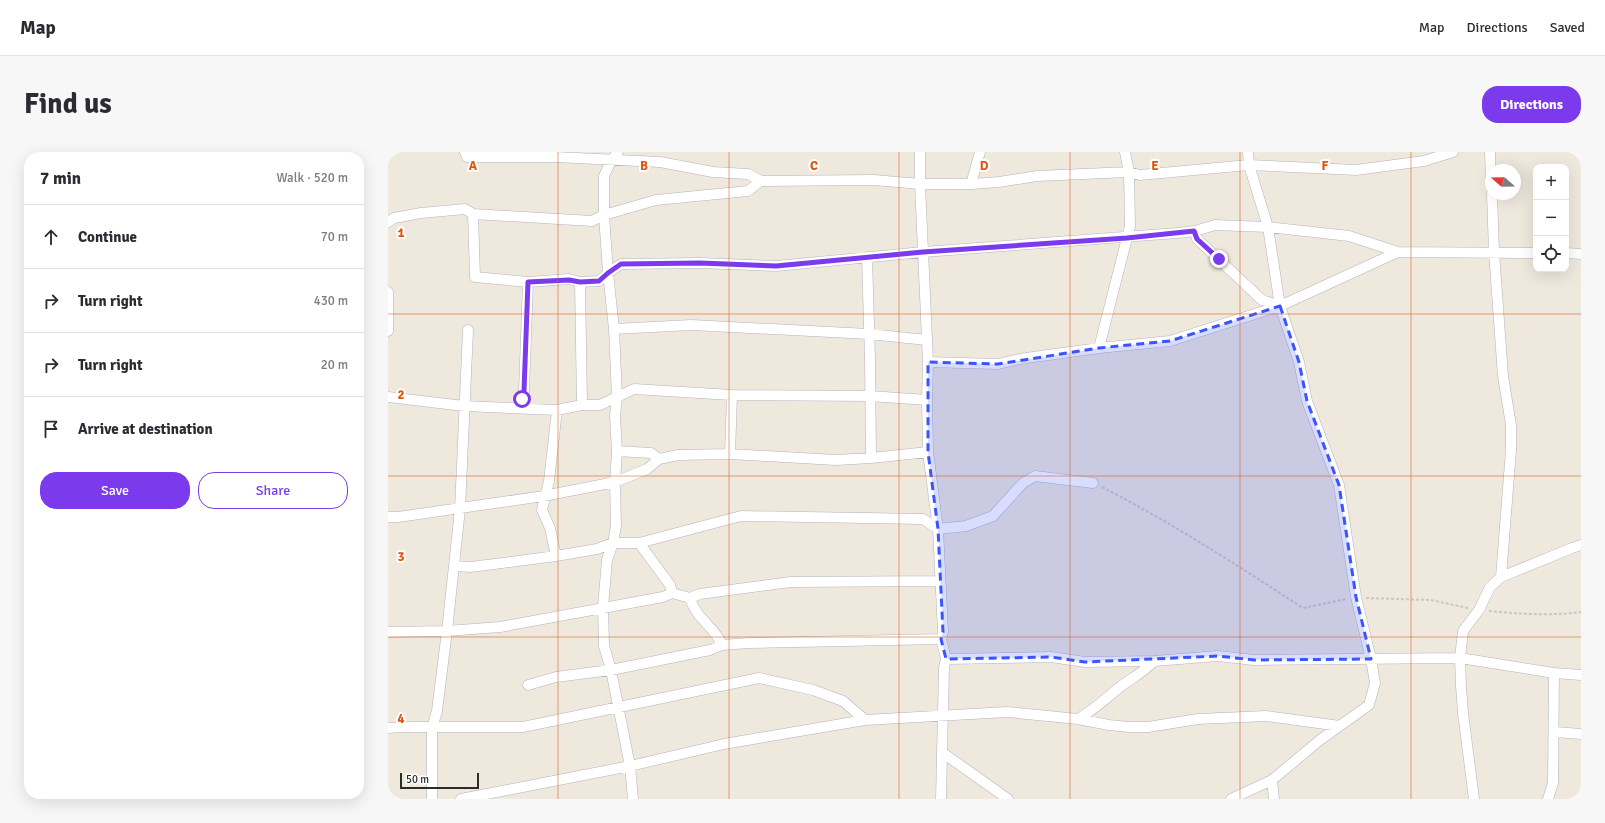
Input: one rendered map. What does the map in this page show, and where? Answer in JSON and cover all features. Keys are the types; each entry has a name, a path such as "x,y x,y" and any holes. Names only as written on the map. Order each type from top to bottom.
{"street":[{"path":"465,152 467,157 555,155 611,156 660,162 713,172 748,174 761,181 874,180 920,184 971,184 999,182 1036,176 1129,172 1140,175 1249,165 1356,170 1408,164 1424,161 1437,154 1453,152"},
{"path":"618,152 611,156 604,176 604,215 614,329 617,398 615,416 617,451 615,482 616,526 613,543 607,560 603,607 604,646 611,670 630,766 634,799"},
{"path":"920,152 920,184 928,362 928,452 938,529 943,632 940,639 946,659 944,668 941,799"},
{"path":"971,184 980,152"},
{"path":"1099,348 1130,226 1129,172 1125,152"},
{"path":"1231,799 1272,780 1320,740 1369,705 1375,683 1371,659 1356,597 1339,485 1306,401 1299,362 1280,306 1268,227 1249,165 1248,152"},
{"path":"1490,152 1490,164"},
{"path":"388,222 394,218 421,213 465,209 473,214 592,221 604,215 656,200 748,191 761,181"},
{"path":"1492,200 1494,252 1504,376 1511,426 1511,450 1501,577"},
{"path":"473,214 475,277 528,282 569,280 580,282 599,281 621,264 700,263 776,266 923,252 1127,238 1194,231 1215,225 1268,227 1349,236 1398,252 1533,253"},
{"path":"1194,231 1197,239 1262,300 1280,306"},
{"path":"928,362 998,364 1019,359 1099,348 1170,341 1280,306 1398,252"},
{"path":"1569,253 1581,254"},
{"path":"868,257 870,458"},
{"path":"520,407 524,391 528,282"},
{"path":"580,282 582,405"},
{"path":"388,292 388,331"},
{"path":"614,329 691,325 869,334 927,340"},
{"path":"432,799 432,728 437,711 451,588 455,566 460,509 468,330"},
{"path":"388,398 464,406 520,407 557,410 582,405 600,405 634,390 732,395 870,396 927,400"},
{"path":"730,454 732,395"},
{"path":"556,556 550,528 542,510 544,496 549,481 557,410"},
{"path":"617,451 651,453 659,459"},
{"path":"388,517 398,518 460,509 544,496 615,482 648,469 659,459 678,455 730,454 836,460 928,452"},
{"path":"455,566 471,567 556,556 597,549 613,543 639,543 741,516 923,519 938,529 966,526 993,516 1023,483 1035,476 1093,483"},
{"path":"639,543 670,585 672,593"},
{"path":"1474,799 1463,713 1460,658 1463,631 1478,610 1490,587 1501,577 1581,545"},
{"path":"388,632 447,631 500,627 664,597 672,593 690,598 700,594 791,582 940,581"},
{"path":"690,598 693,607 702,620 719,636 722,645"},
{"path":"528,685 556,677 611,670 710,650 722,645 797,641 940,639"},
{"path":"946,659 1051,658 1086,662 1154,661 1218,656 1254,660 1460,658 1554,673 1581,675"},
{"path":"1078,719 1102,703 1121,686 1145,671 1154,661"},
{"path":"1548,799 1554,783 1554,673"},
{"path":"388,728 522,727 759,678 813,690 843,701 865,720"},
{"path":"461,799 630,766 724,744 865,720 1007,712 1078,719 1109,725 1142,727 1198,719 1266,716 1340,726"},
{"path":"1555,732 1581,734"},
{"path":"943,753 1008,799"},
{"path":"1272,780 1274,799"}],"path":[{"path":"1093,483 1168,522 1303,608 1356,597 1431,600 1478,610 1526,615 1563,615 1581,612"}],"highlighted area":[{"path":"1280,306 1299,362 1307,401 1339,485 1356,597 1371,659 1254,660 1218,656 1085,662 1051,657 946,659 941,639 943,632 938,529 928,452 928,362 998,364 1099,348 1170,341"}],"route":[{"path":"522,399 524,391 528,282 569,280 580,282 599,281 621,264 700,263 776,266 923,252 1127,238 1194,231 1197,239 1219,259"}]}
